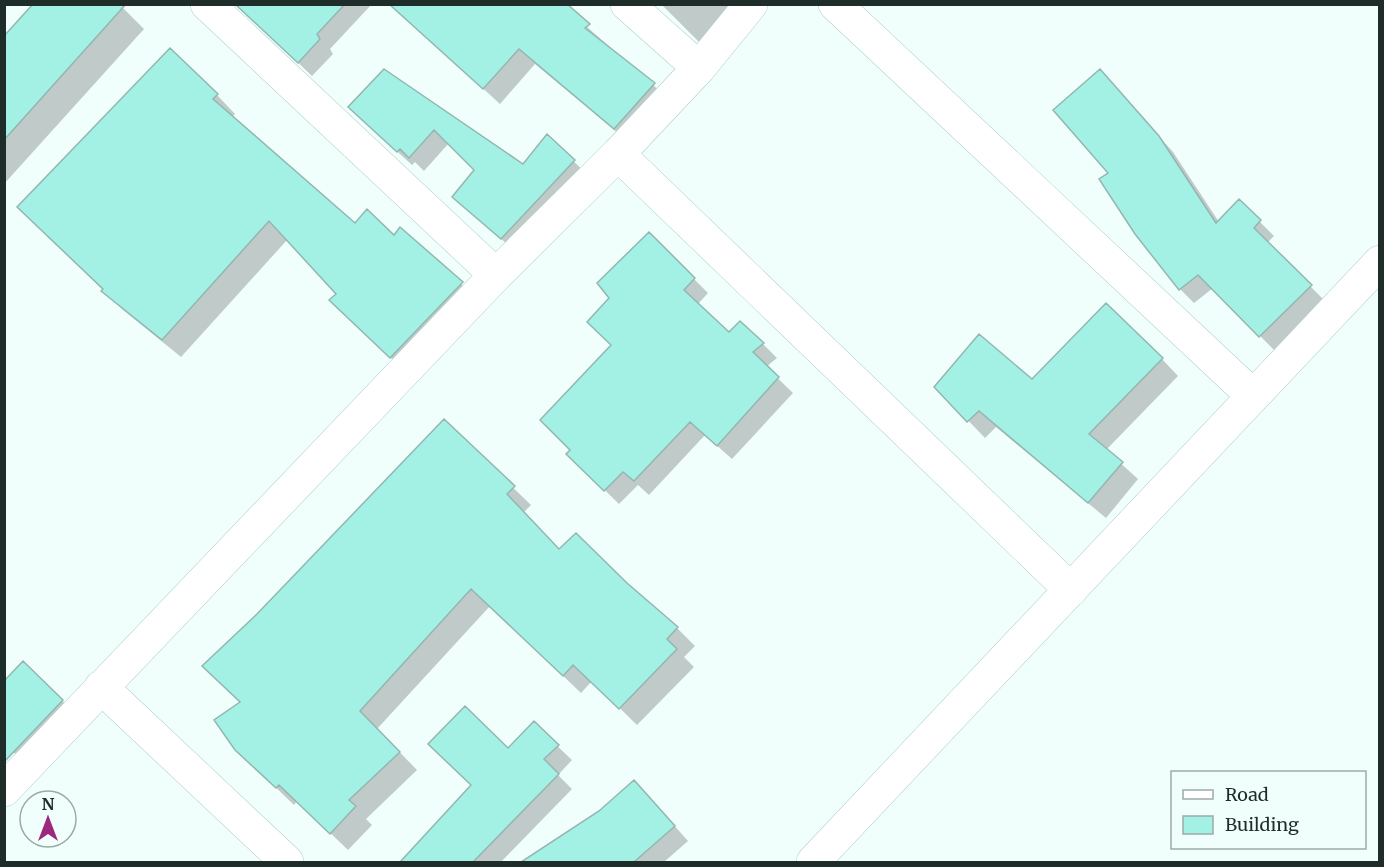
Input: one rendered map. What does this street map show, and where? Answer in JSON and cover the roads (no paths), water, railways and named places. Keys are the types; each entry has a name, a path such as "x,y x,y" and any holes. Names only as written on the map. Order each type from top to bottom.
{"street":[{"path":"207,4 496,275"},
{"path":"627,4 699,68"},
{"path":"4,790 496,275 618,154 699,68 751,4"},
{"path":"835,4 1253,396"},
{"path":"618,154 1071,590"},
{"path":"813,862 1380,262"},
{"path":"101,687 287,862"}]}
